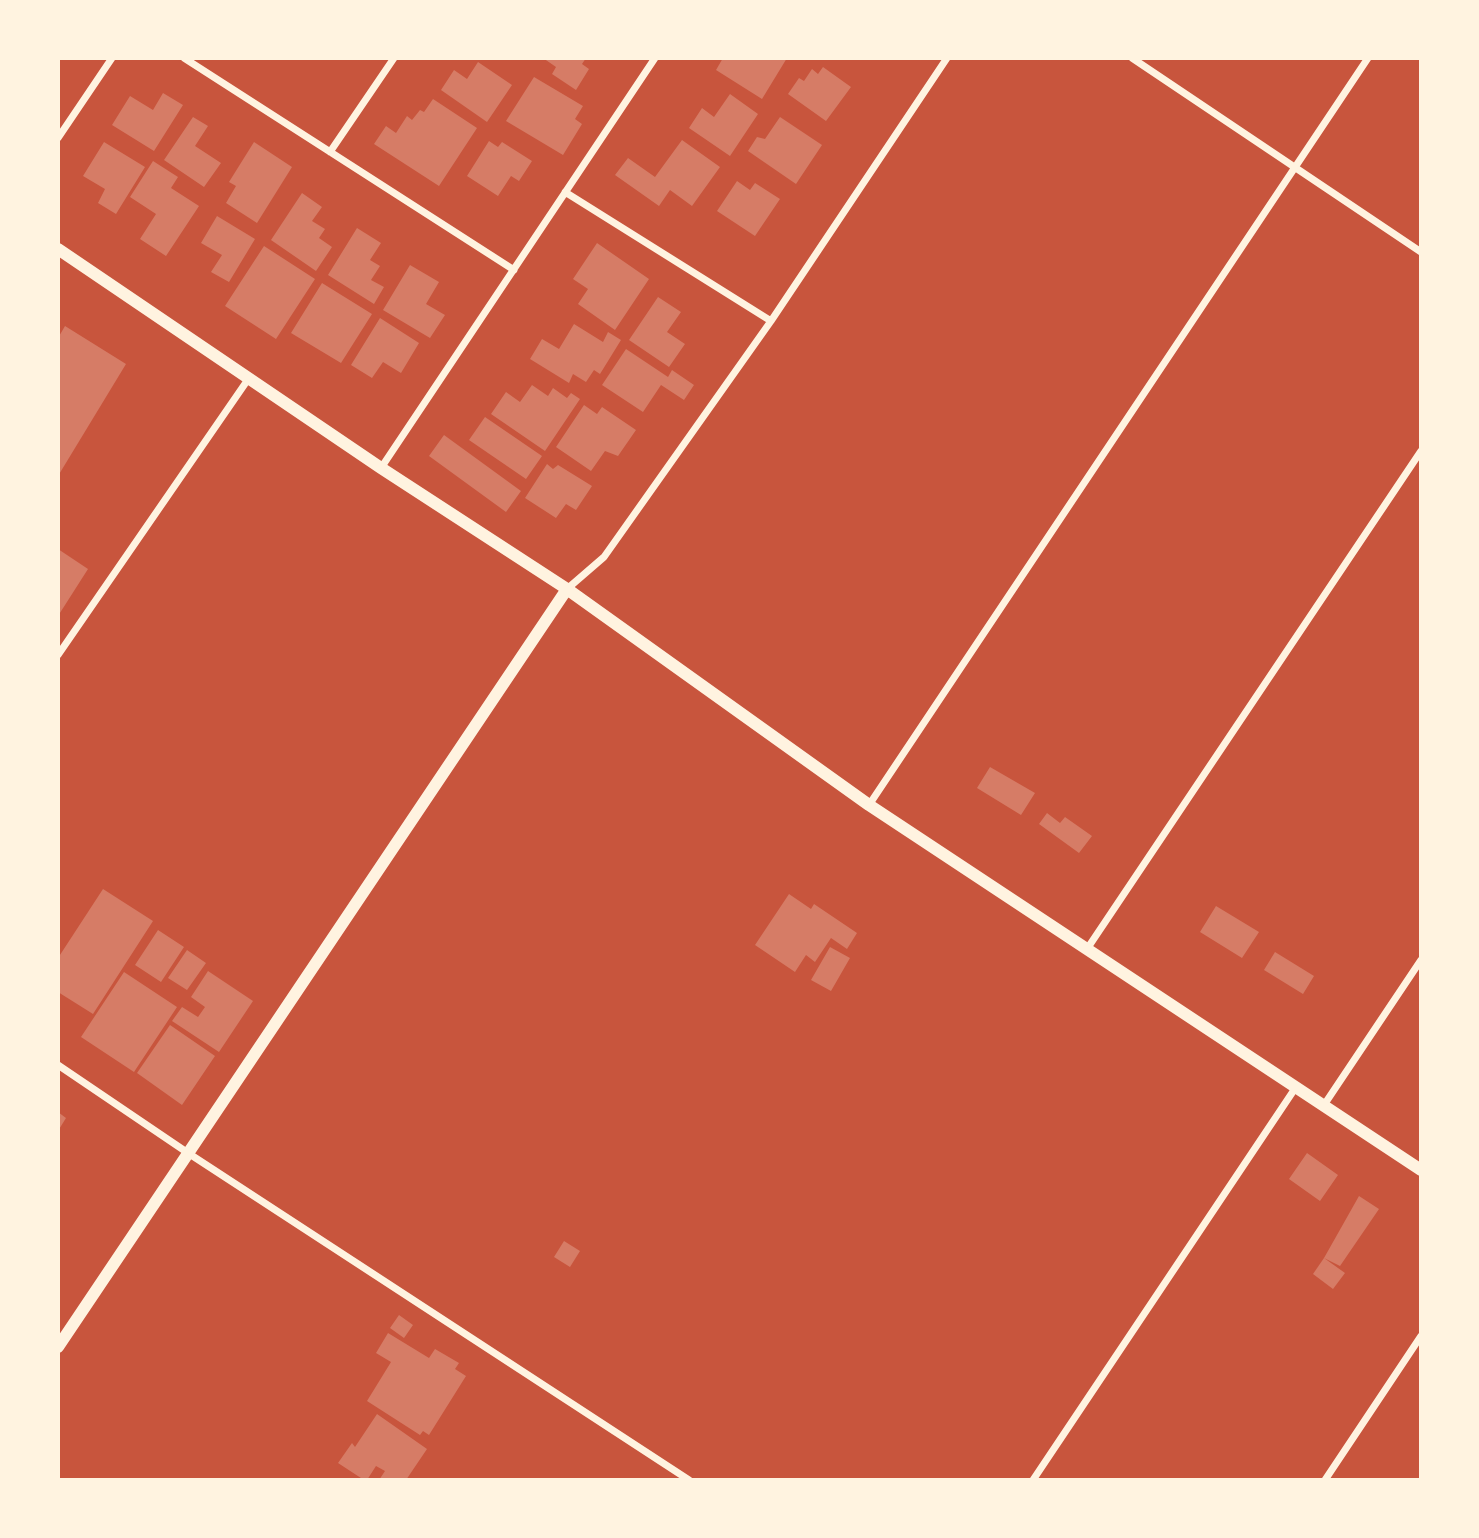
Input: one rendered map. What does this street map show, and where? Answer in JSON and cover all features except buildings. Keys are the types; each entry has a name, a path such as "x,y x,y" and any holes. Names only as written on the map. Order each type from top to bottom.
{"street":[{"path":"58,138 112,58"},
{"path":"184,58 514,270"},
{"path":"330,152 394,58"},
{"path":"381,468 655,58"},
{"path":"58,1347 567,589 604,557 771,321 947,58"},
{"path":"1132,58 1421,252"},
{"path":"869,805 1368,58"},
{"path":"565,192 771,321"},
{"path":"58,249 381,468 567,589 869,805 1421,1170"},
{"path":"58,656 249,379"},
{"path":"1087,949 1421,451"},
{"path":"1324,1105 1421,960"},
{"path":"58,1065 689,1480"},
{"path":"1033,1480 1296,1087"},
{"path":"1325,1480 1421,1336"}]}
